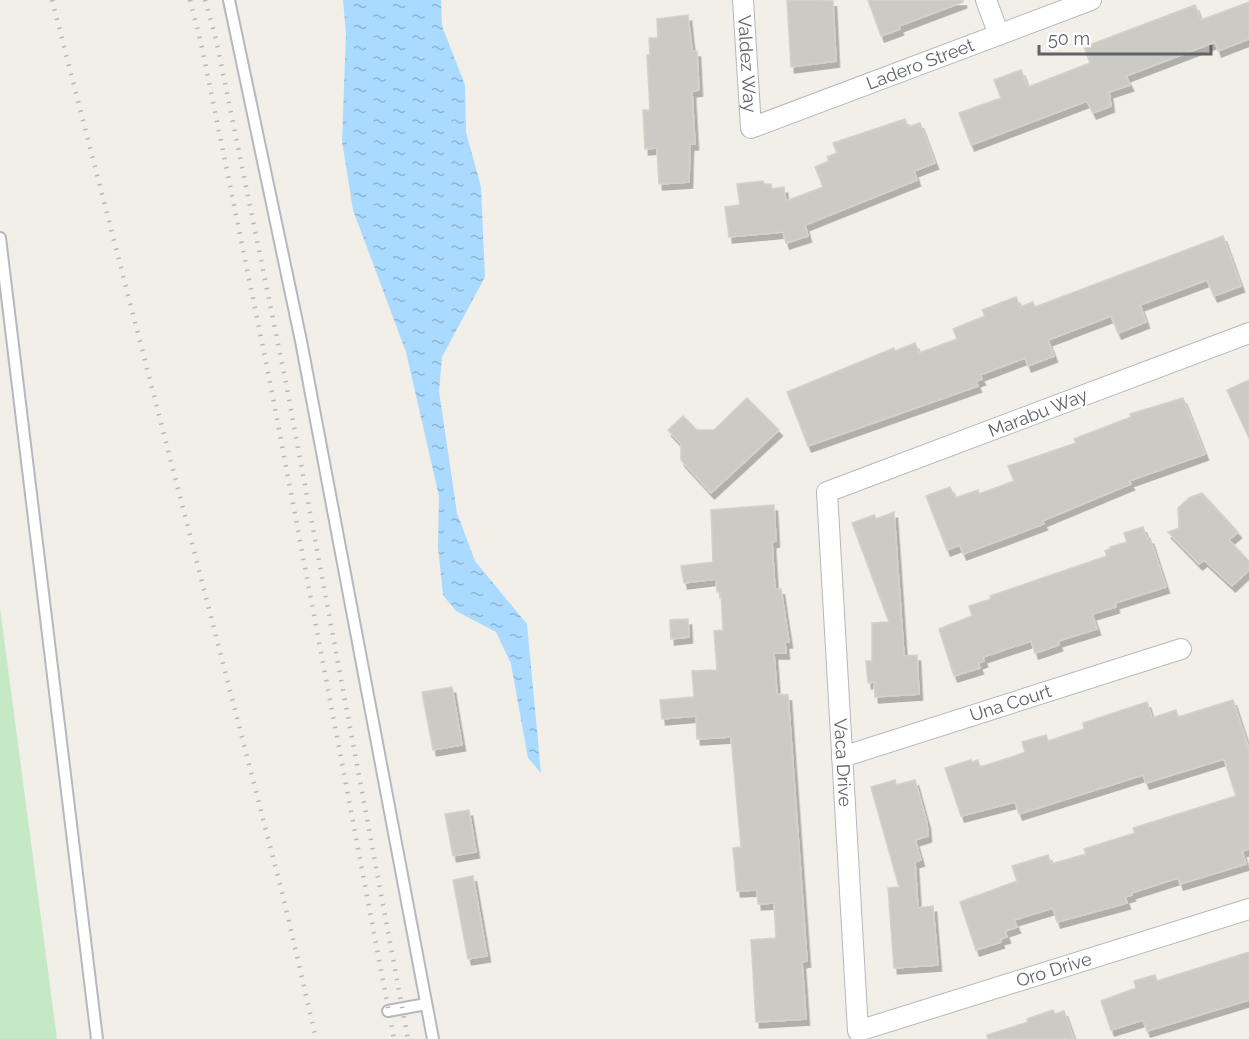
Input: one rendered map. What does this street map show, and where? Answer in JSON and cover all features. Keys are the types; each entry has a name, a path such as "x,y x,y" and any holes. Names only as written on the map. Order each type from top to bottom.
{"street":[{"name":"Valdez Way","path":"743,0 750,128"},
{"path":"986,0 999,35"},
{"name":"Ladero Street","path":"750,128 1091,0"},
{"name":"Marabu Way","path":"826,492 1249,333"},
{"name":"Vaca Drive","path":"826,492 858,1031"},
{"name":"Una Court","path":"842,757 1181,649"},
{"name":"Oro Drive","path":"858,1031 1249,909"}],"lane":[{"path":"229,0 301,341 433,1039"},
{"path":"0,238 97,1039"},
{"path":"388,1011 426,1004"}],"green space":[{"path":"0,608 57,1039 0,1039"}],"water":[{"path":"343,0 441,0 442,26 465,85 466,132 481,187 485,277 442,357 439,391 457,513 475,561 527,624 541,773 528,758 511,664 496,632 456,611 443,595 438,547 439,496 406,352 353,210 342,141 346,34"}],"building":[{"path":"787,0 833,1 836,61 791,67"},
{"path":"868,0 963,0 963,2 899,26 900,29 881,36"},
{"path":"1249,2 1249,39 1218,51 1215,42 1126,76 1130,85 1109,92 1111,106 1093,113 1087,101 971,145 959,113 1001,98 994,80 1021,70 1028,87 1090,63 1084,47 1195,5 1201,20"},
{"path":"688,15 692,51 697,51 699,90 692,91 695,144 690,144 689,182 659,184 657,148 645,149 643,110 650,110 647,55 650,55 649,38 658,38 657,19"},
{"path":"905,119 908,127 920,123 935,163 914,171 917,180 805,225 808,236 786,243 783,232 729,237 725,207 740,205 737,184 763,181 764,184 771,184 772,189 784,187 786,201 823,187 815,167 829,161 827,157 837,153 833,143"},
{"path":"1223,236 1241,286 1214,296 1207,280 1140,305 1146,322 1118,333 1111,316 1048,340 1054,356 1028,366 1025,358 980,375 982,379 976,381 978,386 808,446 787,392 894,348 895,351 915,343 919,353 957,339 953,329 985,316 982,310 1016,297 1020,307 1033,302 1035,307"},
{"path":"1249,380 1249,438 1227,390"},
{"path":"747,398 779,430 711,493 681,460 681,444 668,430 683,416 697,430 714,430"},
{"path":"1183,398 1205,454 1129,481 1131,484 1042,521 1044,524 963,554 960,545 947,550 926,496 950,487 955,498 978,490 979,494 1014,481 1008,466 1076,443 1074,439 1131,417 1130,414"},
{"path":"1202,493 1238,532 1229,540 1249,561 1249,570 1232,586 1204,560 1199,564 1168,532 1179,528 1178,508 1189,498"},
{"path":"774,505 776,541 772,542 775,589 781,589 789,642 785,642 786,653 774,653 777,694 788,695 807,961 802,962 806,1019 756,1022 751,940 776,938 774,903 758,904 757,890 737,891 733,848 741,847 731,737 697,739 696,716 662,719 660,700 694,697 692,671 717,670 714,631 723,630 721,592 717,592 716,579 684,583 681,566 713,562 711,510"},
{"path":"894,512 904,656 917,655 919,694 875,697 874,682 868,683 866,661 872,661 872,623 889,622 852,523 874,515 876,519"},
{"path":"1143,527 1147,539 1150,538 1166,587 1115,603 1116,607 1092,614 1097,629 1058,641 1059,645 1035,653 1031,641 983,657 984,661 978,663 980,668 954,676 939,629 972,616 969,606 991,599 990,596 1107,556 1105,551 1110,547 1127,542 1124,533"},
{"path":"688,619 689,637 671,639 670,620"},
{"path":"452,687 462,745 433,750 422,692"},
{"path":"1233,700 1249,749 1249,849 1242,851 1246,864 1180,884 1178,878 1131,893 1132,895 1125,897 1127,903 1057,922 1053,908 1014,920 1017,927 1005,931 1007,937 1000,939 1001,942 976,950 960,902 1017,881 1012,866 1048,855 1051,864 1086,854 1084,849 1135,833 1133,828 1236,796 1224,759 1146,783 1143,775 1019,814 1015,802 961,816 945,768 971,760 972,762 978,760 980,767 1015,756 1025,752 1022,742 1046,735 1048,741 1084,729 1083,723 1147,702 1152,718 1176,710 1178,717"},
{"path":"895,780 896,785 915,780 927,823 928,836 915,840 921,860 915,862 918,908 933,906 938,965 894,968 888,888 899,887 871,787"},
{"path":"469,810 476,852 453,856 445,814"},
{"path":"473,876 487,956 468,959 453,880"},
{"path":"1249,952 1249,1000 1147,1031 1143,1020 1111,1030 1101,1001 1136,988 1134,981 1155,975 1157,981"},
{"path":"1053,1010 1055,1014 1064,1011 1074,1039 988,1039 987,1035 1028,1022 1027,1019"}],"railway":[{"path":"52,0 284,900 316,1039"},
{"path":"190,0 201,43 270,382 394,1039"},
{"path":"205,0 216,39 285,378 408,1039"}]}
